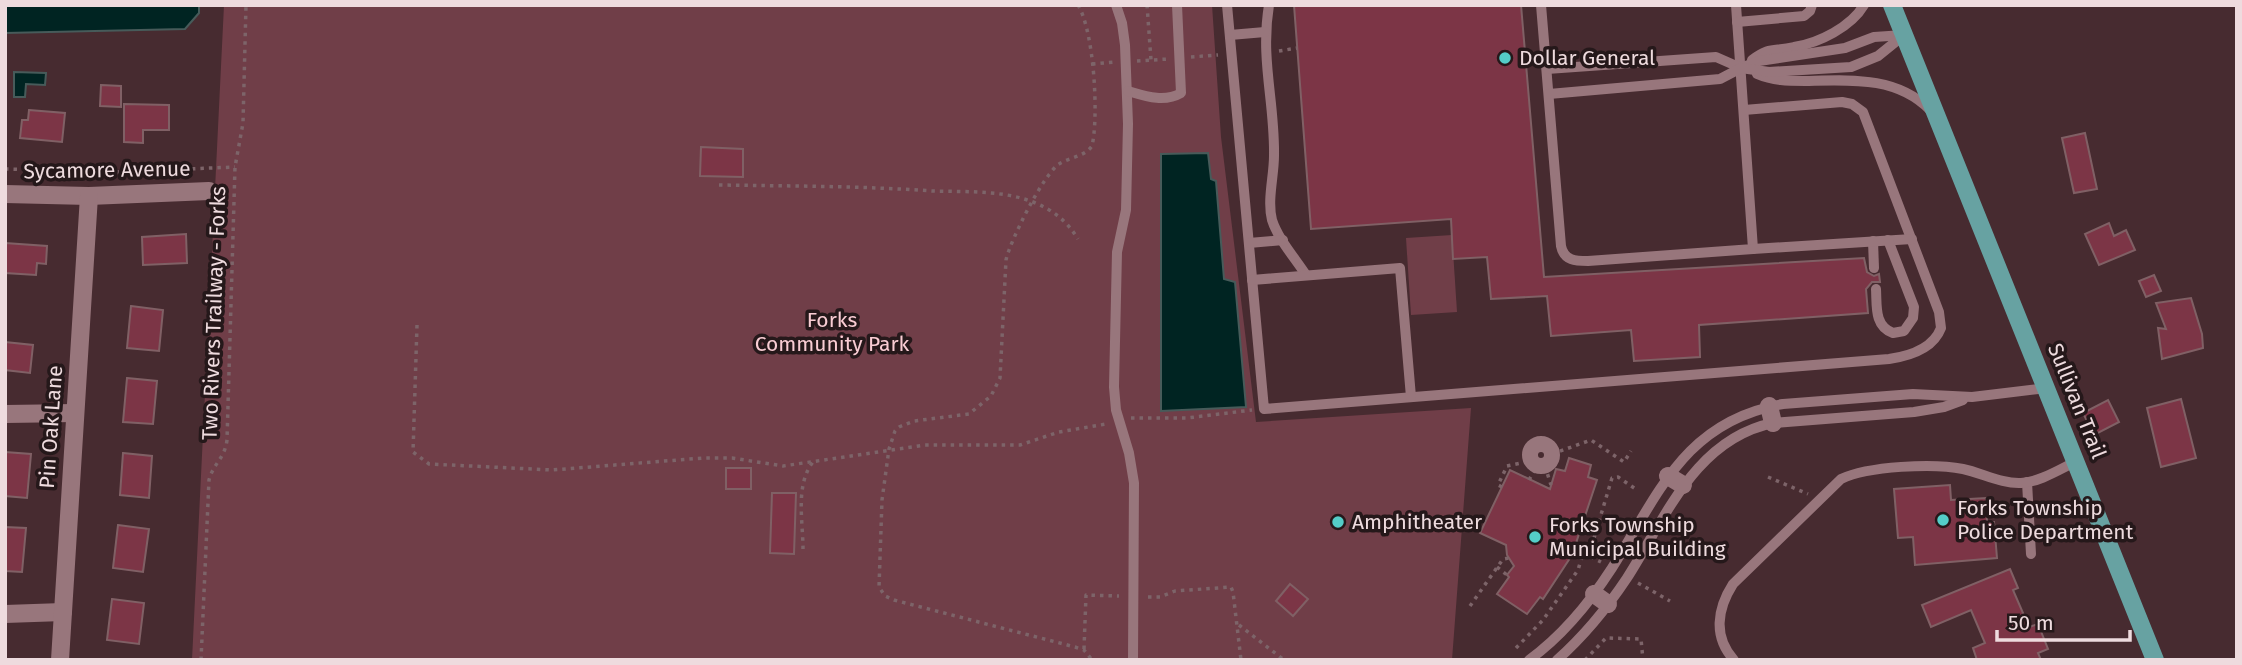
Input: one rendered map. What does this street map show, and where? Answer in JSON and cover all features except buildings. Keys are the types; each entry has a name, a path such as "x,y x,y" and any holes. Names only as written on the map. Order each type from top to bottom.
{"main road":[{"path":"1892,5 1939,121"},
{"name":"Sullivan Trail","path":"1939,121 2155,660"}],"street":[{"name":"Sycamore Avenue","path":"5,194 89,197 209,191"},
{"name":"Pin Oak Lane","path":"60,660 89,197"},
{"path":"5,414 75,413"},
{"path":"5,614 63,612"}],"lane":[{"path":"1116,5 1122,23 1128,91 1126,210 1117,252 1114,387 1118,421 1129,453 1134,483 1133,660"},
{"path":"1128,91 1153,98 1173,98 1181,93 1177,5"},
{"path":"1227,5 1264,409 1904,357 1929,345 1939,333 1941,323 1912,239 1866,118 1860,109 1842,102 1744,110"},
{"path":"1269,5 1265,32 1274,151 1270,212 1276,229 1306,275"},
{"path":"1541,5 1564,256 1576,261 1588,261 1912,239"},
{"path":"1736,5 1752,249"},
{"path":"1737,22 1804,16 1812,5"},
{"path":"1741,68 1765,50 1792,48 1813,42 1855,18 1864,5"},
{"path":"1230,35 1265,32"},
{"path":"1741,68 1769,72 1839,70 1878,56 1904,35"},
{"path":"1549,94 1720,79 1759,61 1845,48 1874,37 1904,35"},
{"path":"1547,69 1716,57 1771,80 1885,84 1910,93 1928,107 1939,121"},
{"path":"1249,243 1283,240"},
{"path":"1876,289 1878,317 1882,326 1893,333 1904,331 1913,318 1914,307 1888,240"},
{"path":"1873,241 1874,268"},
{"path":"1252,280 1400,268 1411,397"},
{"path":"1557,660 1583,635 1601,599 1676,480 1771,415 1913,394 1972,397 2047,388"},
{"path":"1529,660 1570,622 1627,577 1690,450 1718,428 1746,413 1771,415 1914,412 1944,407 1972,397"},
{"path":"1734,660 1723,645 1720,635 1719,614 1726,595 1733,584 1833,485 1850,475 1884,469 1946,466 2009,482 2027,482 2077,461"},
{"path":"2027,482 2032,554"}],"path":[{"name":"Two Rivers Trailway - Forks","path":"201,660 209,480 211,472 225,452 227,440 235,167 243,123 246,5"},
{"path":"1078,5 1087,25 1092,64 1092,146 1087,152 1057,166 1032,202 1007,255 1000,378 995,390 969,414 919,420 899,426 892,436 881,500 879,583 883,594 894,600 1084,650 1092,660"},
{"path":"1147,5 1151,60"},
{"path":"1273,51 1297,48"},
{"path":"1189,57 1220,55"},
{"path":"1135,61 1170,59"},
{"path":"1092,64 1115,62"},
{"path":"5,169 114,172 235,167"},
{"path":"719,185 886,187 996,193 1032,202 1053,212 1070,226 1078,239"},
{"path":"417,325 413,452 429,464 552,470 703,458 756,460 783,466 889,449 934,445 1020,445 1059,432 1129,418 1203,417 1264,409"},
{"path":"1502,487 1498,485 1507,466 1539,465 1591,440 1624,462 1631,451"},
{"path":"803,549 803,482 806,471 813,462"},
{"path":"1539,465 1552,485"},
{"path":"1516,648 1543,620 1578,570 1583,553 1594,538 1612,478 1618,477 1637,490"},
{"path":"1768,477 1819,499"},
{"path":"1470,606 1503,559 1509,558"},
{"path":"1497,567 1507,575"},
{"path":"1084,650 1086,595 1156,597 1175,591 1227,586 1233,589 1241,660"},
{"path":"1237,624 1284,660"},
{"path":"1585,660 1606,638 1641,639 1643,660"}],"green space":[{"name":"Forks Community Park","path":"224,5 1212,5 1221,137 1256,422 1471,408 1452,660 192,660"},
{"path":"1452,235 1457,312 1411,315 1406,238"}],"water":[{"path":"5,5 199,5 199,13 185,29 5,33"},
{"path":"14,72 46,73 45,85 26,84 25,97 14,97"},
{"path":"1208,153 1211,179 1216,181 1224,279 1235,282 1246,407 1161,411 1161,154"}],"place":[{"name":"Dollar General","path":"1505,58"},
{"name":"Forks Township Police Department","path":"1943,520"},
{"name":"Amphitheater","path":"1338,522"},
{"name":"Forks Township Municipal Building","path":"1535,537"}]}
